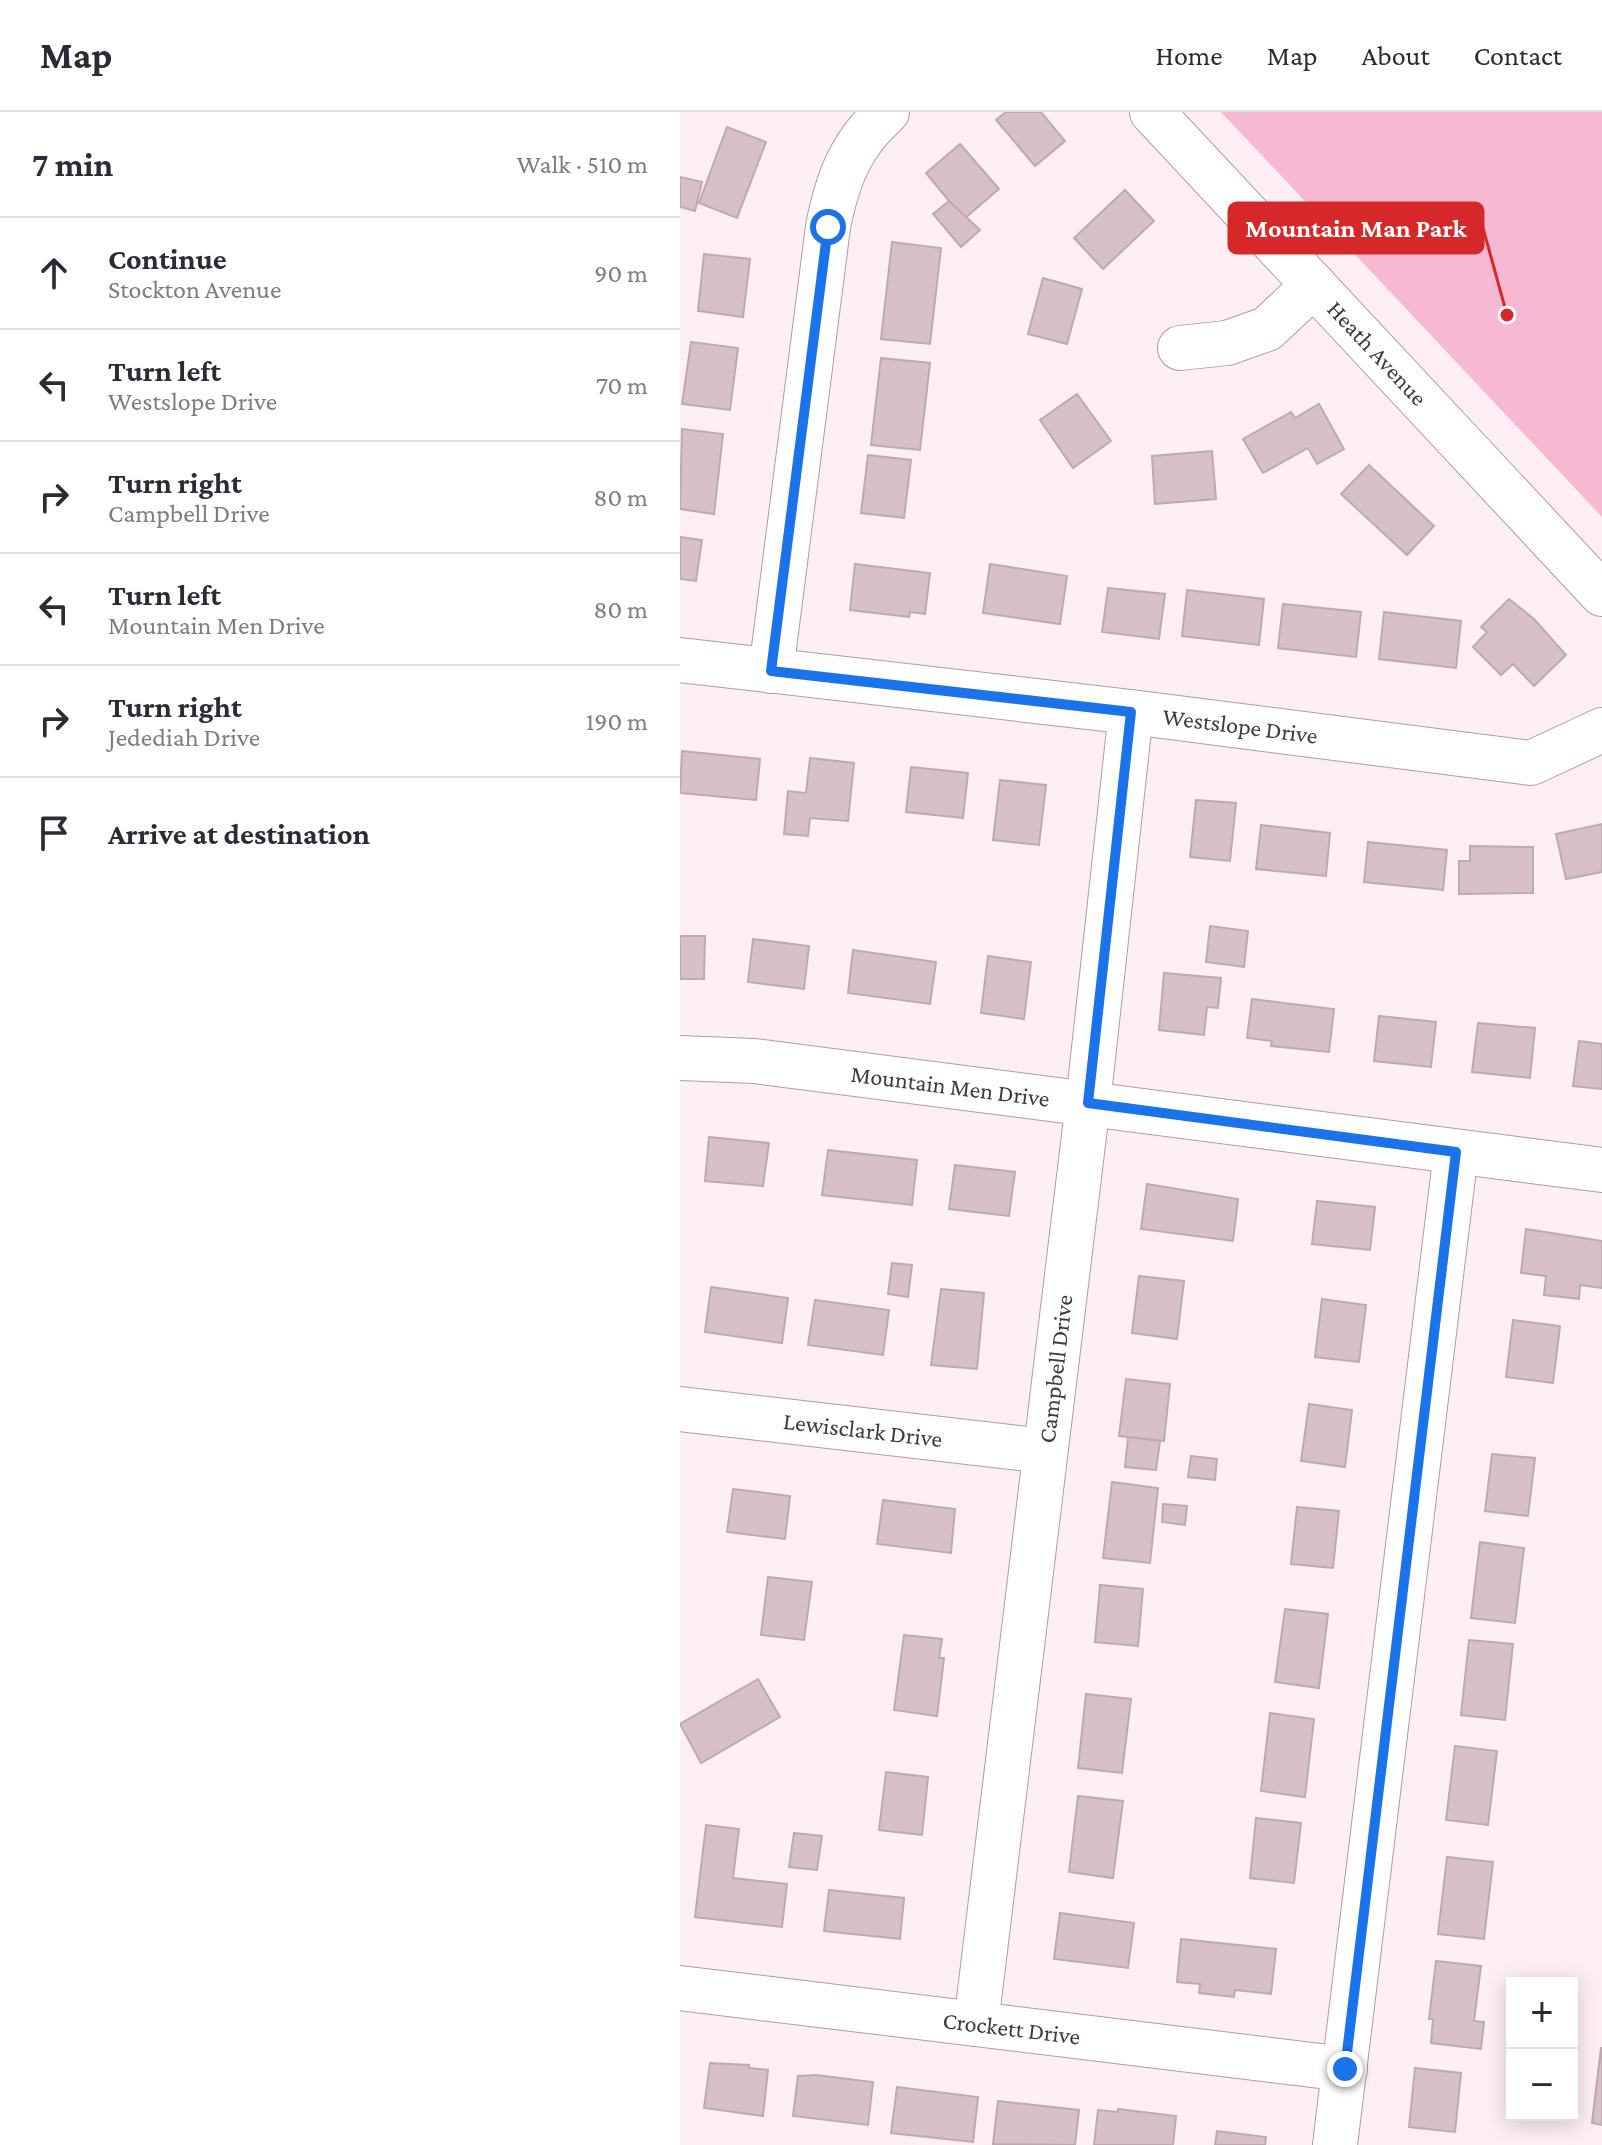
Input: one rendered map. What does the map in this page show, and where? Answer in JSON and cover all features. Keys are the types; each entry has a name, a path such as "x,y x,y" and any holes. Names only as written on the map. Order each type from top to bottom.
{"street":[{"path":"771,671 828,227 837,183 853,150 887,112"},
{"name":"Heath Avenue","path":"1152,112 1602,594"},
{"path":"1180,348 1227,343 1267,329 1314,285"},
{"name":"Westslope Drive","path":"680,660 1131,712 1531,763 1602,730"},
{"name":"Campbell Drive","path":"976,2024 1088,1103 1131,712"},
{"name":"Mountain Men Drive","path":"680,1058 754,1061 1602,1170"},
{"path":"1335,2145 1456,1152"},
{"name":"Lewisclark Drive","path":"680,1409 1045,1451"},
{"name":"Crockett Drive","path":"680,1988 1345,2069"}],"shaded area":[{"path":"1221,112 1602,112 1602,517"}],"building":[{"path":"1006,112 1041,112 1065,141 1035,166 996,120"},
{"path":"727,127 766,142 737,218 699,203"},
{"path":"960,144 999,189 964,219 926,173"},
{"path":"680,177 702,182 695,211 680,207"},
{"path":"1125,190 1154,221 1103,269 1074,238"},
{"path":"949,201 980,230 961,247 933,214"},
{"path":"892,242 941,248 930,344 881,339"},
{"path":"704,254 750,259 743,317 698,311"},
{"path":"1043,278 1082,289 1067,344 1028,334"},
{"path":"691,342 738,348 730,410 682,404"},
{"path":"881,358 930,363 920,450 871,445"},
{"path":"1077,394 1111,441 1073,468 1040,420"},
{"path":"1319,404 1344,449 1317,464 1308,448 1263,473 1243,439 1291,412 1295,418"},
{"path":"682,429 723,434 714,514 680,509"},
{"path":"1212,451 1216,499 1155,504 1152,456"},
{"path":"868,455 911,460 904,518 861,513"},
{"path":"1369,465 1434,526 1407,555 1341,494"},
{"path":"680,537 702,540 696,581 680,579"},
{"path":"855,564 930,573 925,614 910,612 909,617 850,610"},
{"path":"990,564 1067,576 1060,624 983,613"},
{"path":"1108,588 1165,594 1159,639 1102,632"},
{"path":"1187,590 1264,599 1259,645 1182,636"},
{"path":"1509,599 1534,619 1566,655 1534,686 1513,664 1501,675 1473,647 1487,632 1481,627"},
{"path":"1283,604 1361,612 1356,657 1278,648"},
{"path":"1384,612 1461,621 1456,668 1379,659"},
{"path":"682,751 760,759 756,800 680,793"},
{"path":"810,758 854,763 848,821 810,818 808,836 784,834 788,791 806,793"},
{"path":"911,767 968,773 963,818 906,812"},
{"path":"1000,780 1046,785 1039,845 993,840"},
{"path":"1196,800 1236,803 1230,861 1190,857"},
{"path":"1602,824 1602,872 1566,879 1556,834"},
{"path":"1261,825 1330,833 1326,876 1256,869"},
{"path":"1368,842 1447,850 1443,890 1364,882"},
{"path":"1470,846 1533,847 1533,893 1459,894 1459,861 1470,861"},
{"path":"1210,926 1248,931 1244,967 1206,962"},
{"path":"680,936 705,936 704,979 680,979"},
{"path":"753,939 809,946 804,989 748,982"},
{"path":"853,950 936,962 930,1004 848,993"},
{"path":"988,956 1031,962 1024,1019 981,1013"},
{"path":"1164,973 1221,978 1218,1008 1207,1007 1204,1035 1159,1030"},
{"path":"1252,999 1334,1009 1329,1052 1271,1046 1272,1041 1247,1038"},
{"path":"1379,1016 1436,1022 1431,1067 1374,1061"},
{"path":"1478,1023 1535,1028 1530,1078 1472,1072"},
{"path":"1579,1041 1602,1044 1602,1089 1573,1086"},
{"path":"709,1137 769,1143 763,1186 705,1181"},
{"path":"828,1150 917,1160 912,1205 822,1195"},
{"path":"955,1165 1015,1172 1009,1216 949,1209"},
{"path":"1147,1184 1238,1199 1233,1241 1141,1229"},
{"path":"1317,1201 1375,1207 1370,1250 1312,1244"},
{"path":"1526,1229 1602,1241 1602,1288 1580,1285 1579,1299 1544,1295 1546,1276 1521,1273"},
{"path":"892,1263 912,1265 908,1297 888,1294"},
{"path":"1139,1276 1184,1281 1177,1339 1132,1333"},
{"path":"711,1287 788,1298 782,1343 705,1332"},
{"path":"941,1289 984,1293 977,1369 931,1365"},
{"path":"1322,1299 1366,1305 1359,1362 1315,1357"},
{"path":"815,1300 889,1310 883,1355 808,1345"},
{"path":"1513,1320 1560,1326 1553,1383 1506,1377"},
{"path":"1126,1379 1170,1384 1164,1441 1119,1436"},
{"path":"1309,1404 1352,1410 1345,1467 1301,1461"},
{"path":"1128,1437 1160,1441 1156,1470 1125,1467"},
{"path":"1492,1454 1535,1458 1528,1516 1485,1511"},
{"path":"1191,1456 1217,1459 1215,1480 1188,1477"},
{"path":"1112,1482 1158,1488 1150,1563 1103,1558"},
{"path":"733,1489 790,1496 785,1539 727,1532"},
{"path":"883,1500 955,1509 951,1553 877,1544"},
{"path":"1163,1504 1187,1506 1185,1525 1162,1522"},
{"path":"1297,1507 1339,1511 1333,1568 1291,1564"},
{"path":"1480,1542 1524,1548 1515,1623 1471,1618"},
{"path":"768,1577 812,1582 804,1640 761,1635"},
{"path":"1100,1585 1143,1589 1138,1646 1095,1642"},
{"path":"1285,1609 1328,1614 1319,1688 1275,1682"},
{"path":"904,1635 942,1639 939,1658 944,1658 937,1716 894,1710"},
{"path":"1469,1640 1513,1644 1505,1720 1461,1715"},
{"path":"758,1679 780,1717 701,1763 680,1724"},
{"path":"1086,1694 1131,1699 1122,1773 1078,1768"},
{"path":"1270,1713 1314,1719 1305,1797 1261,1791"},
{"path":"1455,1746 1497,1751 1488,1825 1446,1820"},
{"path":"886,1772 928,1777 922,1835 879,1830"},
{"path":"1078,1796 1123,1801 1113,1878 1069,1872"},
{"path":"1256,1818 1301,1823 1294,1883 1250,1878"},
{"path":"706,1825 739,1829 733,1878 787,1884 782,1927 695,1917"},
{"path":"794,1833 822,1836 817,1870 789,1867"},
{"path":"1447,1857 1493,1862 1484,1939 1438,1934"},
{"path":"829,1890 904,1898 900,1939 824,1931"},
{"path":"1060,1913 1134,1923 1128,1968 1054,1959"},
{"path":"1181,1939 1276,1949 1271,1994 1235,1990 1234,1997 1199,1993 1200,1984 1177,1982"},
{"path":"1436,1961 1481,1966 1474,2021 1484,2022 1481,2049 1431,2043 1433,2019 1429,2019"},
{"path":"1602,2048 1602,2125 1592,2123"},
{"path":"710,2063 749,2065 749,2068 768,2070 763,2116 704,2108"},
{"path":"1415,2068 1461,2073 1455,2132 1409,2127"},
{"path":"816,2075 873,2082 868,2125 793,2116 798,2076"},
{"path":"897,2087 978,2097 973,2142 891,2133"},
{"path":"998,2101 1079,2110 1075,2145 993,2144"},
{"path":"1118,2109 1176,2116 1173,2145 1094,2145 1098,2110 1118,2112"},
{"path":"1217,2131 1266,2137 1265,2145 1215,2145"}],"place":[{"name":"Mountain Man Park","path":"1507,315"}],"route":[{"path":"828,227 771,671 1131,712 1088,1103 1456,1152 1345,2069"}]}
